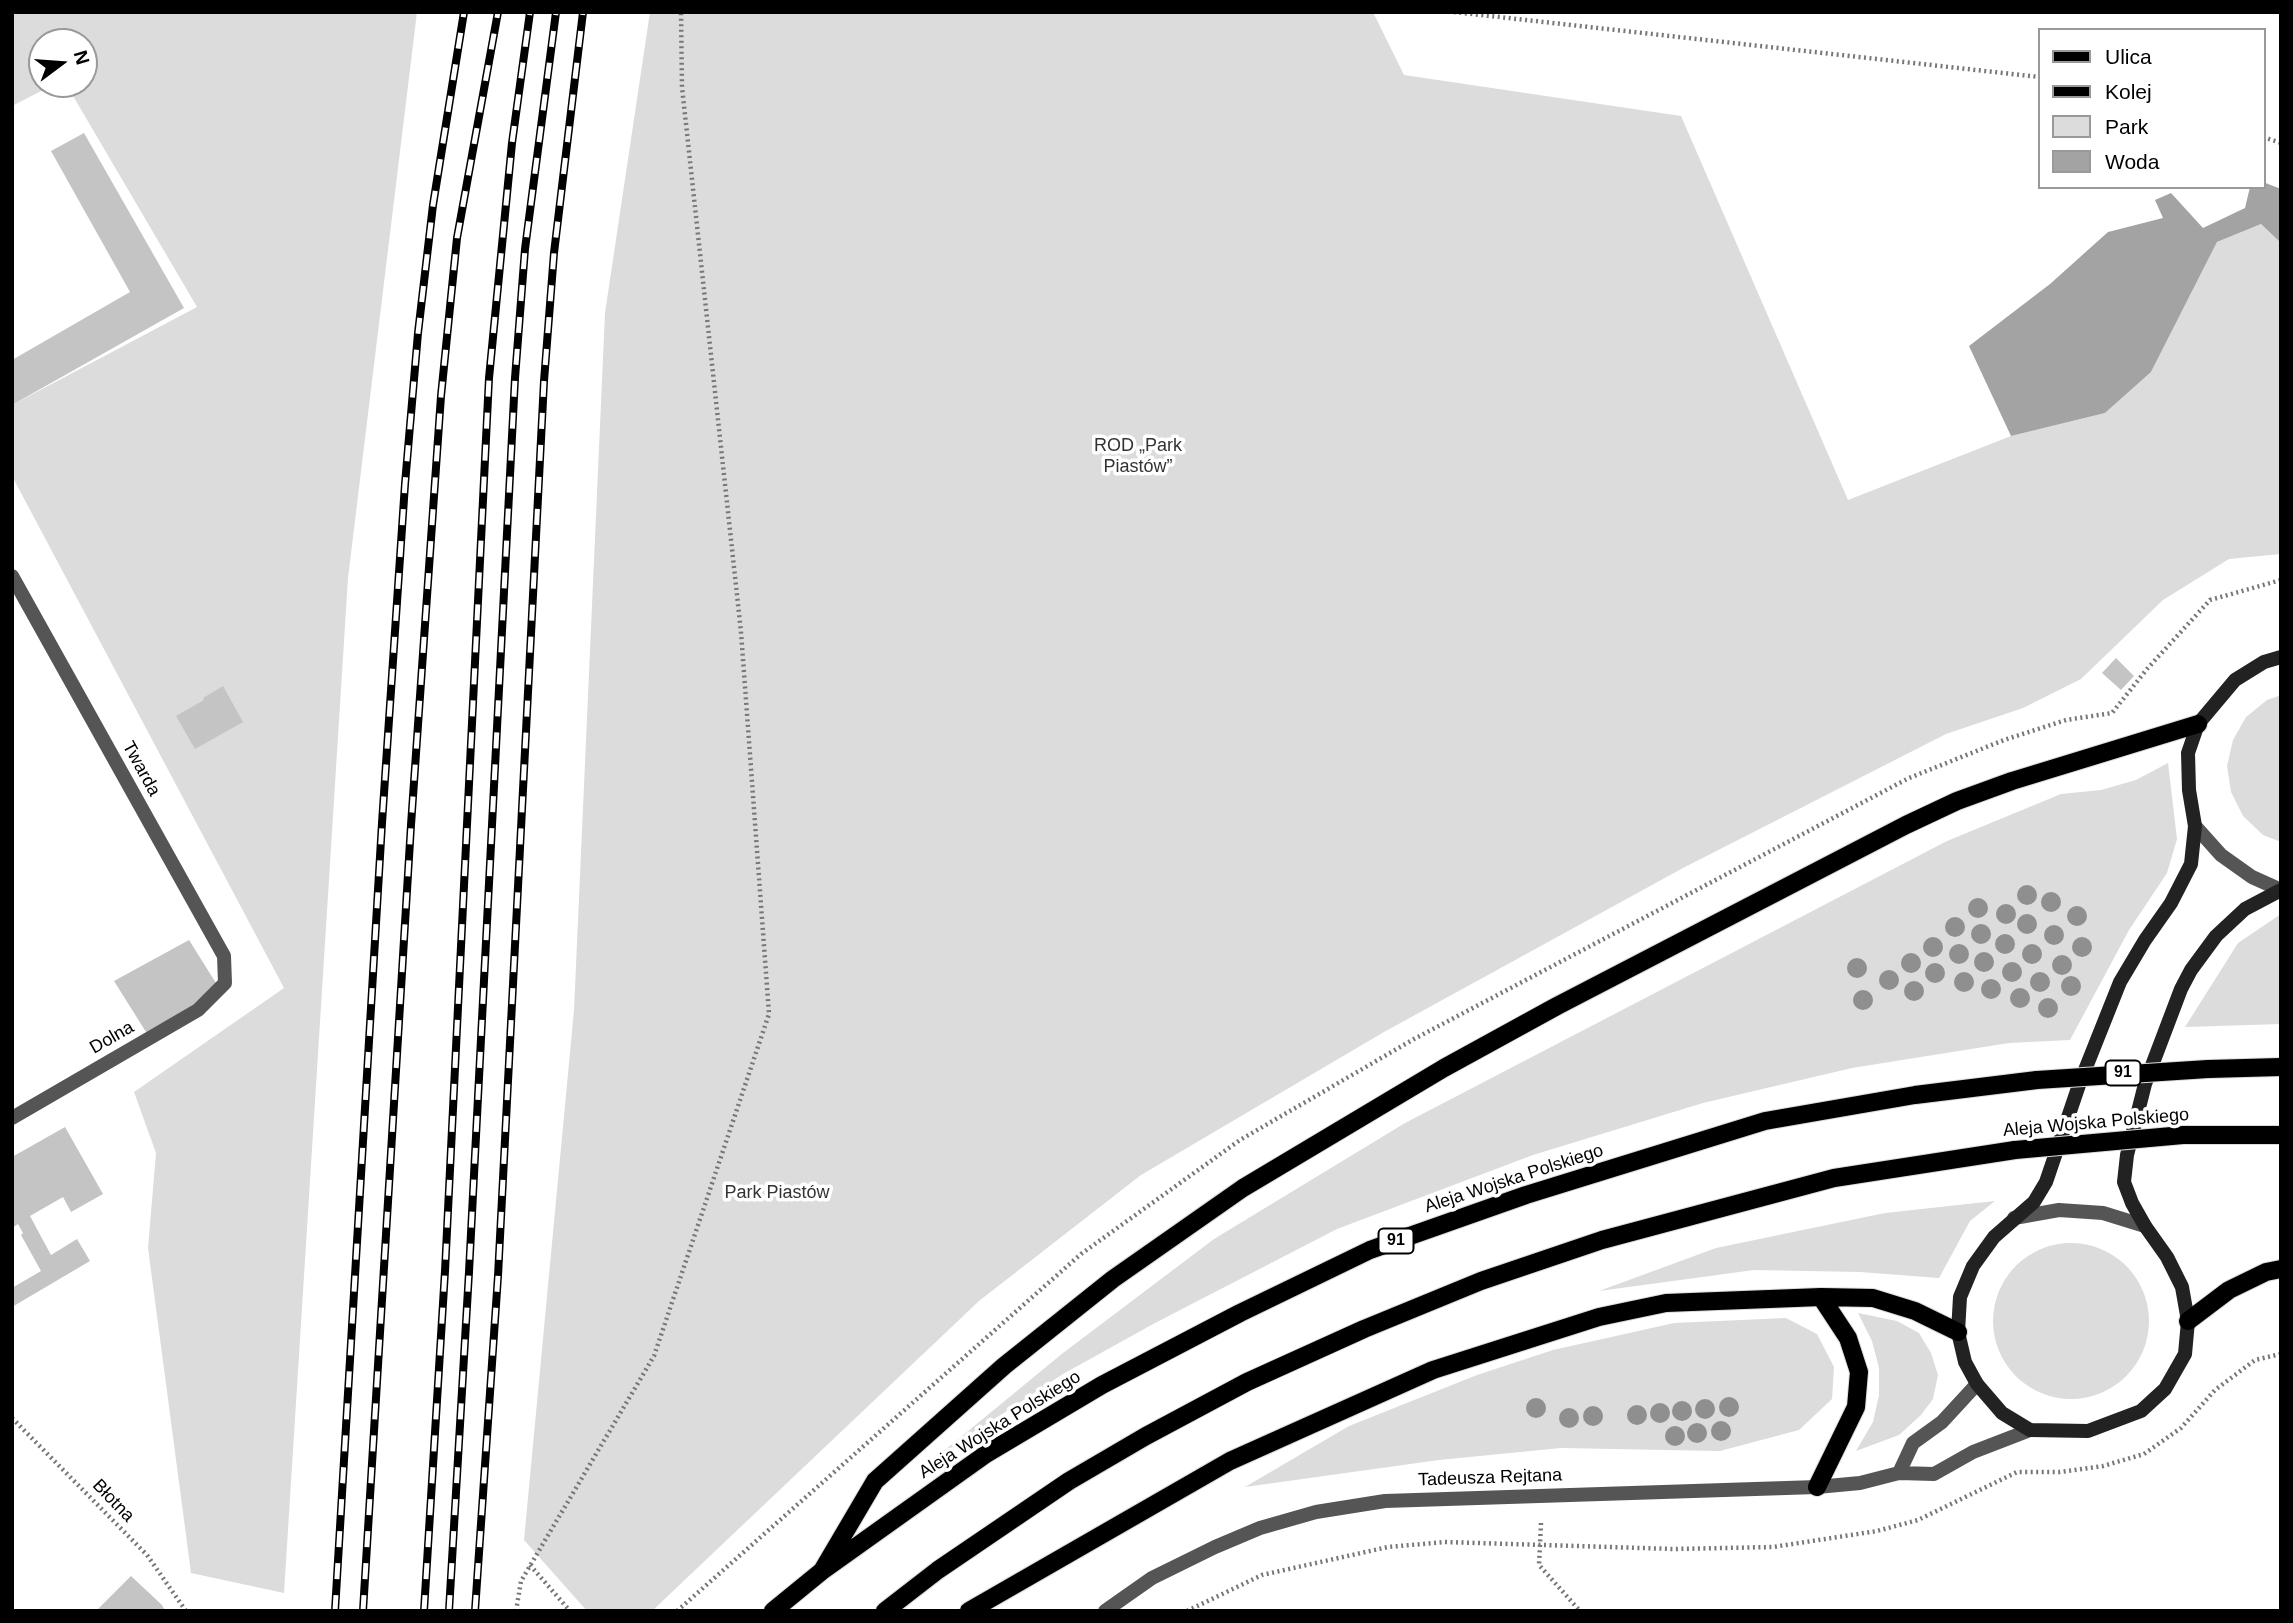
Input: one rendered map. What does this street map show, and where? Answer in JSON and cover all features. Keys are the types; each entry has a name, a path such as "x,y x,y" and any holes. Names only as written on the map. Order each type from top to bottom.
{"main road":[{"path":"2281,657 2264,662 2235,680 2198,724 2188,753 2189,790 2195,826 2191,864 2171,902 2120,982 2079,1085 2046,1182 2034,1202 1994,1237 1973,1266 1960,1297 1958,1332 1965,1362 1978,1384 2002,1413 2030,1430 2088,1431 2141,1412 2165,1389 2185,1354 2188,1321 2182,1287 2167,1257 2145,1226 2124,1182 2127,1155 2145,1084 2181,989 2216,936 2245,909 2281,890"},
{"path":"822,1571 876,1481 1004,1366 1102,1288 1243,1188 1433,1075 1557,1006 1957,800 2198,724"},
{"name":"Aleja Wojska Polskiego","path":"773,1611 822,1571 986,1454 1090,1392 1240,1313 1370,1250 1526,1195 1765,1121 1915,1095 2037,1080 2281,1067"},
{"name":"Aleja Wojska Polskiego","path":"885,1611 937,1570 1069,1480 1247,1382 1364,1329 1469,1286 1602,1240 1834,1178 2015,1150 2099,1140 2183,1135 2281,1135"},
{"path":"2188,1321 2229,1290 2266,1272 2281,1269"},
{"path":"970,1611 1230,1461 1433,1370 1599,1317 1666,1303 1821,1297 1873,1298 1915,1311 1958,1332"},
{"path":"1817,1488 1856,1407 1858,1372 1847,1338 1821,1297"}],"street":[{"name":"Twarda","path":"12,576 224,956 225,983"},
{"path":"2195,826 2221,855 2252,877 2281,890"},
{"name":"Dolna","path":"12,1118 198,1010 225,983"},
{"path":"2014,1218 2059,1210 2103,1213 2145,1226"},
{"path":"1899,1473 1913,1443 1941,1422 1978,1384"},
{"name":"Tadeusza Rejtana","path":"1105,1611 1152,1578 1215,1547 1260,1528 1315,1513 1385,1501 1817,1488 1860,1483 1899,1473 1934,1474 1973,1452 2030,1430"}],"path":[{"path":"516,1611 521,1581 654,1356 769,1014 741,632 682,87 681,12"},
{"path":"1454,12 2038,77"},
{"path":"2210,600 2281,580"},
{"name":"Błotna","path":"12,1418 147,1555 186,1611"},
{"path":"1542,1495 1539,1565 1580,1611"},
{"path":"1187,1611 1262,1575 1388,1547 1445,1542 1674,1549 1773,1548 1887,1528 1918,1520 1964,1499"},
{"path":"530,1565 570,1611"}],"green space":[{"path":"12,12 417,12 348,578 284,1593 191,1573 148,1248 156,1153 134,1092 284,988 12,476 12,405 197,307 74,98 98,98 98,28 28,28 28,98 12,106"},
{"path":"650,12 1373,12 1404,75 1681,116 1848,500 2011,436 2105,413 2151,372 2217,242 2261,224 2281,243 2281,554 2229,559 2163,600 2081,679 2023,708 1946,734 1683,868 1384,1032 1141,1175 979,1301 652,1611 587,1611 524,1540 574,1010 605,313"},
{"path":"2281,695 2281,842 2263,835 2243,816 2231,792 2227,766 2233,740 2246,717 2267,700"},
{"path":"2168,763 2177,839 2167,873 2129,930 2070,1040 2009,1043 1852,1068 1703,1103 1533,1155 1337,1229 1063,1374 934,1459 1063,1353 1214,1239 1405,1123 1947,841 2061,794 2101,790 2136,780"},
{"path":"2281,914 2281,1024 2185,1027 2238,943"},
{"path":"1995,1201 1970,1221 1939,1278 1860,1272 1754,1270 1599,1291 1716,1248 1885,1213"},
{"path":"2071,1243 2101,1249 2126,1266 2143,1291 2149,1321 2143,1351 2126,1376 2101,1393 2071,1399 2041,1393 2016,1376 1999,1351 1993,1321 1999,1291 2016,1266 2041,1249"},
{"path":"1858,1313 1897,1321 1919,1333 1931,1353 1938,1375 1933,1399 1921,1415 1899,1435 1856,1451 1873,1422 1879,1395 1879,1368 1872,1341"},
{"path":"1786,1318 1817,1334 1834,1367 1832,1399 1799,1430 1720,1451 1561,1448 1439,1460 1245,1487 1349,1426 1477,1375 1553,1350 1674,1323"}],"water":[{"path":"2265,183 2281,189 2281,243 2261,224 2217,242 2151,372 2105,413 2011,436 1969,346 2050,284 2108,232 2163,218 2155,200 2171,193 2203,228 2245,208 2250,189 2265,189"}],"building":[{"path":"84,133 184,308 12,405 12,360 130,292 51,151"},
{"path":"2116,658 2134,676 2121,690 2102,673"},
{"path":"223,686 243,722 195,749 176,716"},
{"path":"189,940 216,983 212,996 146,1032 114,981"},
{"path":"65,1127 103,1194 71,1212 63,1197 30,1216 51,1255 77,1239 90,1261 12,1307 12,1288 41,1271 21,1235 23,1233 18,1224 12,1228 12,1157"},
{"path":"131,1576 165,1611 96,1611"}],"railway":[{"path":"335,1611 405,484 418,333 433,205 464,12"},
{"path":"363,1611 411,825 441,396 457,238 498,12"},
{"path":"424,1611 445,1271 489,378 512,143 530,12"},
{"path":"449,1611 515,378 525,249 556,12"},
{"path":"475,1611 498,1276 544,381 554,253 583,12"}],"park label":[{"name":"ROD „Park Piastów”","path":"1138,456"},
{"name":"Park Piastów","path":"777,1193"}]}
